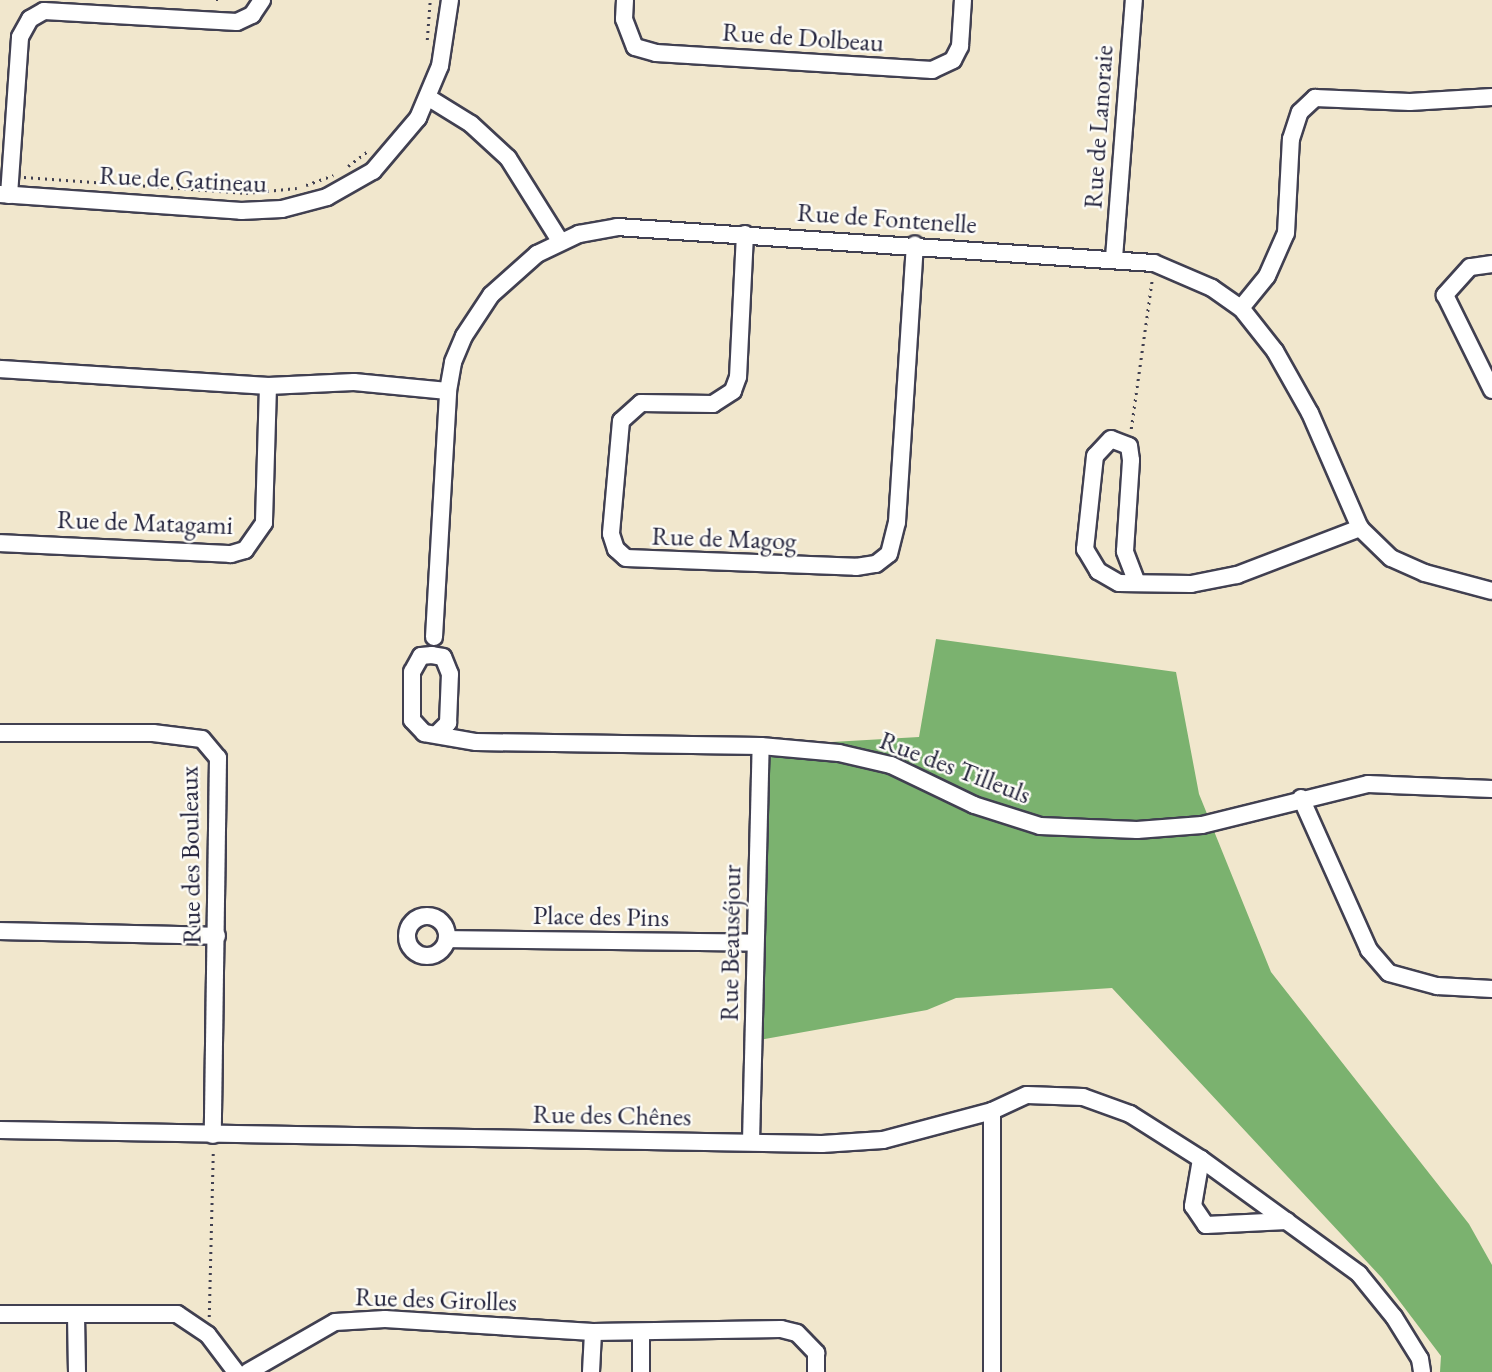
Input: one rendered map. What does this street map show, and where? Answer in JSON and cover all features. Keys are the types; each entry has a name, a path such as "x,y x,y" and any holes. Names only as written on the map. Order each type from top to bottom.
{"street":[{"path":"5,195 20,37 30,19 44,11 237,22 252,15 262,0"},
{"name":"Rue de Gatineau","path":"5,195 225,211 296,206 336,193 373,171 403,140 429,98 443,55 450,0"},
{"name":"Rue de Dolbeau","path":"625,0 624,19 635,47 656,53 932,70 953,61 957,53 962,0"},
{"name":"Rue de Lanoraie","path":"1114,258 1134,0"},
{"path":"1241,308 1267,276 1286,233 1291,139 1300,112 1315,98 1409,102 1492,96"},
{"path":"429,98 471,124 508,158 559,240"},
{"name":"Rue de Fontenelle","path":"434,637 453,362 479,310 519,267 559,240 617,228 915,245 1154,263 1212,288 1241,308 1275,351 1310,413 1360,528 1391,558 1425,573 1492,591"},
{"name":"Rue de Magog","path":"745,234 738,377 733,391 713,404 641,403 621,421 611,534 616,549 635,561 856,568 876,564 889,554 897,522 915,245"},
{"path":"1492,264 1470,267 1445,295 1492,390"},
{"path":"0,369 268,387 354,382 449,391"},
{"name":"Rue de Matagami","path":"0,543 231,554 245,550 264,523 268,387"},
{"path":"1137,583 1125,551 1129,446 1111,439 1095,456 1085,549 1098,571 1119,583 1191,584 1237,575 1360,528"},
{"name":"Rue des Tilleuls","path":"437,734 448,723 450,674 443,657 432,654 421,656 412,672 412,720 424,733 476,742 761,746 839,753 891,765 974,805 1040,826 1137,830 1202,825 1301,798 1368,784 1492,789"},
{"name":"Rue des Bouleaux","path":"0,733 153,733 202,739 218,758 213,1135"},
{"name":"Rue Beauséjour","path":"751,1142 761,746"},
{"path":"1301,798 1369,950 1389,973 1437,986 1492,989"},
{"path":"0,931 217,936"},
{"name":"Place des Pins","path":"447,939 755,943"},
{"name":"Rue des Chênes","path":"0,1130 822,1144 883,1140 992,1111 1027,1095 1083,1097 1130,1114 1200,1159 1359,1274 1401,1327 1420,1359 1422,1372"},
{"path":"992,1111 992,1372"},
{"path":"1200,1159 1193,1206 1196,1216 1206,1225 1287,1221"},
{"path":"0,1314 177,1314 208,1335 236,1372"},
{"path":"76,1315 77,1372"},
{"name":"Rue des Girolles","path":"248,1372 335,1322 385,1319 593,1332 781,1329 797,1333 812,1347 816,1353 816,1372"},
{"path":"591,1372 593,1332"},
{"path":"640,1372 641,1332"}],"path":[{"path":"427,43 430,0"},
{"name":"Rue de Gatineau","path":"32,178 268,192 323,179 370,149"},
{"path":"1129,446 1154,263"},
{"path":"208,1335 213,1135"}],"green space":[{"path":"936,639 1176,672 1199,794 1271,972 1469,1224 1492,1265 1492,1372 1440,1372 1441,1356 1382,1278 1112,988 956,998 927,1010 753,1041 761,746 919,737"}]}
